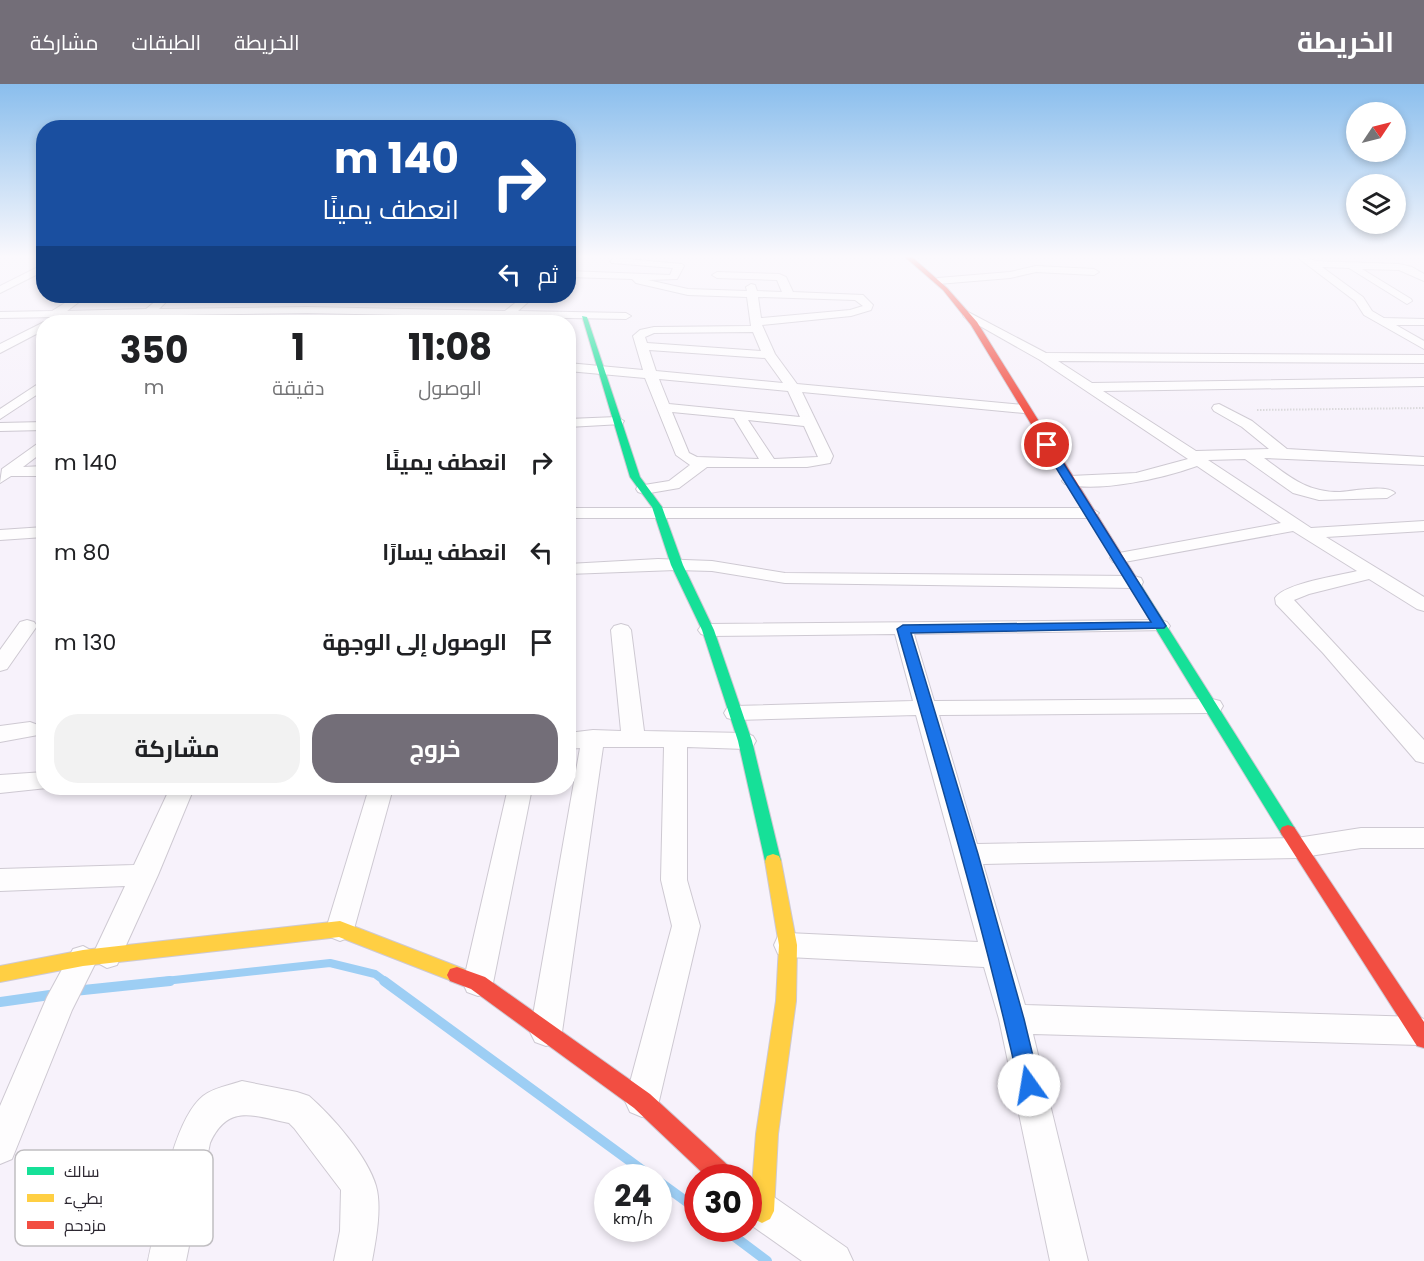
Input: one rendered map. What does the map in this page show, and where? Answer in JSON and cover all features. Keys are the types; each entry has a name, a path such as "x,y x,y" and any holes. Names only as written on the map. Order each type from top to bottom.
{"street":[{"path":"119,315 197,312"},
{"path":"439,312 472,315"},
{"path":"755,312 757,326 769,355 792,386 826,456 825,460 807,463 703,463 692,461 683,454 663,407 639,336 644,332 654,330 757,326 857,312"},
{"path":"966,312 1024,409 1212,706 1297,848 1421,1035"},
{"path":"1367,312 1424,345"},
{"path":"0,315 36,317"},
{"path":"968,315 1044,357 1302,529 1424,605"},
{"path":"576,316 626,316"},
{"path":"584,316 635,477 660,514 677,565 708,630 745,741 772,854 788,945 786,1001 762,1164"},
{"path":"1381,320 1424,322"},
{"path":"0,349 36,329"},
{"path":"980,333 999,332"},
{"path":"642,346 769,355"},
{"path":"1044,357 1424,359"},
{"path":"576,368 1024,409"},
{"path":"1091,387 1424,382"},
{"path":"0,415 36,390"},
{"path":"663,407 810,422"},
{"path":"1219,408 1247,424 1283,453"},
{"path":"739,416 769,463"},
{"path":"576,423 617,421"},
{"path":"0,427 36,426"},
{"path":"4,475 36,449"},
{"path":"1070,481 1116,481 1147,477 1172,471 1197,458 1247,453 1424,461"},
{"path":"1247,453 1308,493 1322,495 1387,494"},
{"path":"644,489 673,485 703,463"},
{"path":"4,475 36,472"},
{"path":"576,513 1091,513"},
{"path":"1119,558 1302,529 1424,526"},
{"path":"0,535 36,533"},
{"path":"576,569 677,565 711,566 756,576 785,578 1134,582"},
{"path":"1371,573 1302,590 1284,598 1286,604 1330,649 1424,755"},
{"path":"0,665 27,626"},
{"path":"708,630 1160,626"},
{"path":"903,629 969,854 1014,1019 1069,1261"},
{"path":"621,630 633,738"},
{"path":"735,713 927,708 1212,706"},
{"path":"0,734 30,730"},
{"path":"576,781 581,739 745,741"},
{"path":"642,1101 686,926 674,880 676,740"},
{"path":"0,784 36,781"},
{"path":"0,1147 58,1007 95,957 145,875 179,795"},
{"path":"340,929 379,795"},
{"path":"478,983 518,795"},
{"path":"546,1032 574,795"},
{"path":"969,854 1297,848 1361,838 1424,838"},
{"path":"0,880 145,875"},
{"path":"0,974 95,957 340,929 478,983 642,1101 710,1164"},
{"path":"788,945 995,955"},
{"path":"1014,1019 1421,1035"},
{"path":"193,1150 203,1120 217,1106 242,1097 297,1108 349,1169 359,1188 359,1231 353,1261"},
{"path":"762,1210 834,1261"},
{"path":"167,1261 170,1246"}],"path":[{"path":"1219,408 1424,408"}],"waterway":[{"path":"156,982 330,963 375,974 386,982"},
{"path":"74,991 170,981"},
{"path":"384,981 634,1164"},
{"path":"0,1002 57,994"},
{"path":"672,1191 684,1200"},
{"path":"742,1242 767,1261"}],"traffic: fast":[{"path":"584,317 635,477 657,507 677,565 708,630 745,741 773,861"},
{"path":"1133,582 1288,831"}],"traffic: slow":[{"path":"762,1211 767,1134 786,1001 788,945 773,861"},
{"path":"0,974 83,958 340,929 457,975"}],"traffic: jam":[{"path":"964,312 974,324 1133,582"},
{"path":"1288,831 1424,1039"},
{"path":"457,975 478,983 642,1101 710,1164"}],"route":[{"path":"1029,1085 1014,1019 969,854 903,629 1160,626 1047,445"}]}
